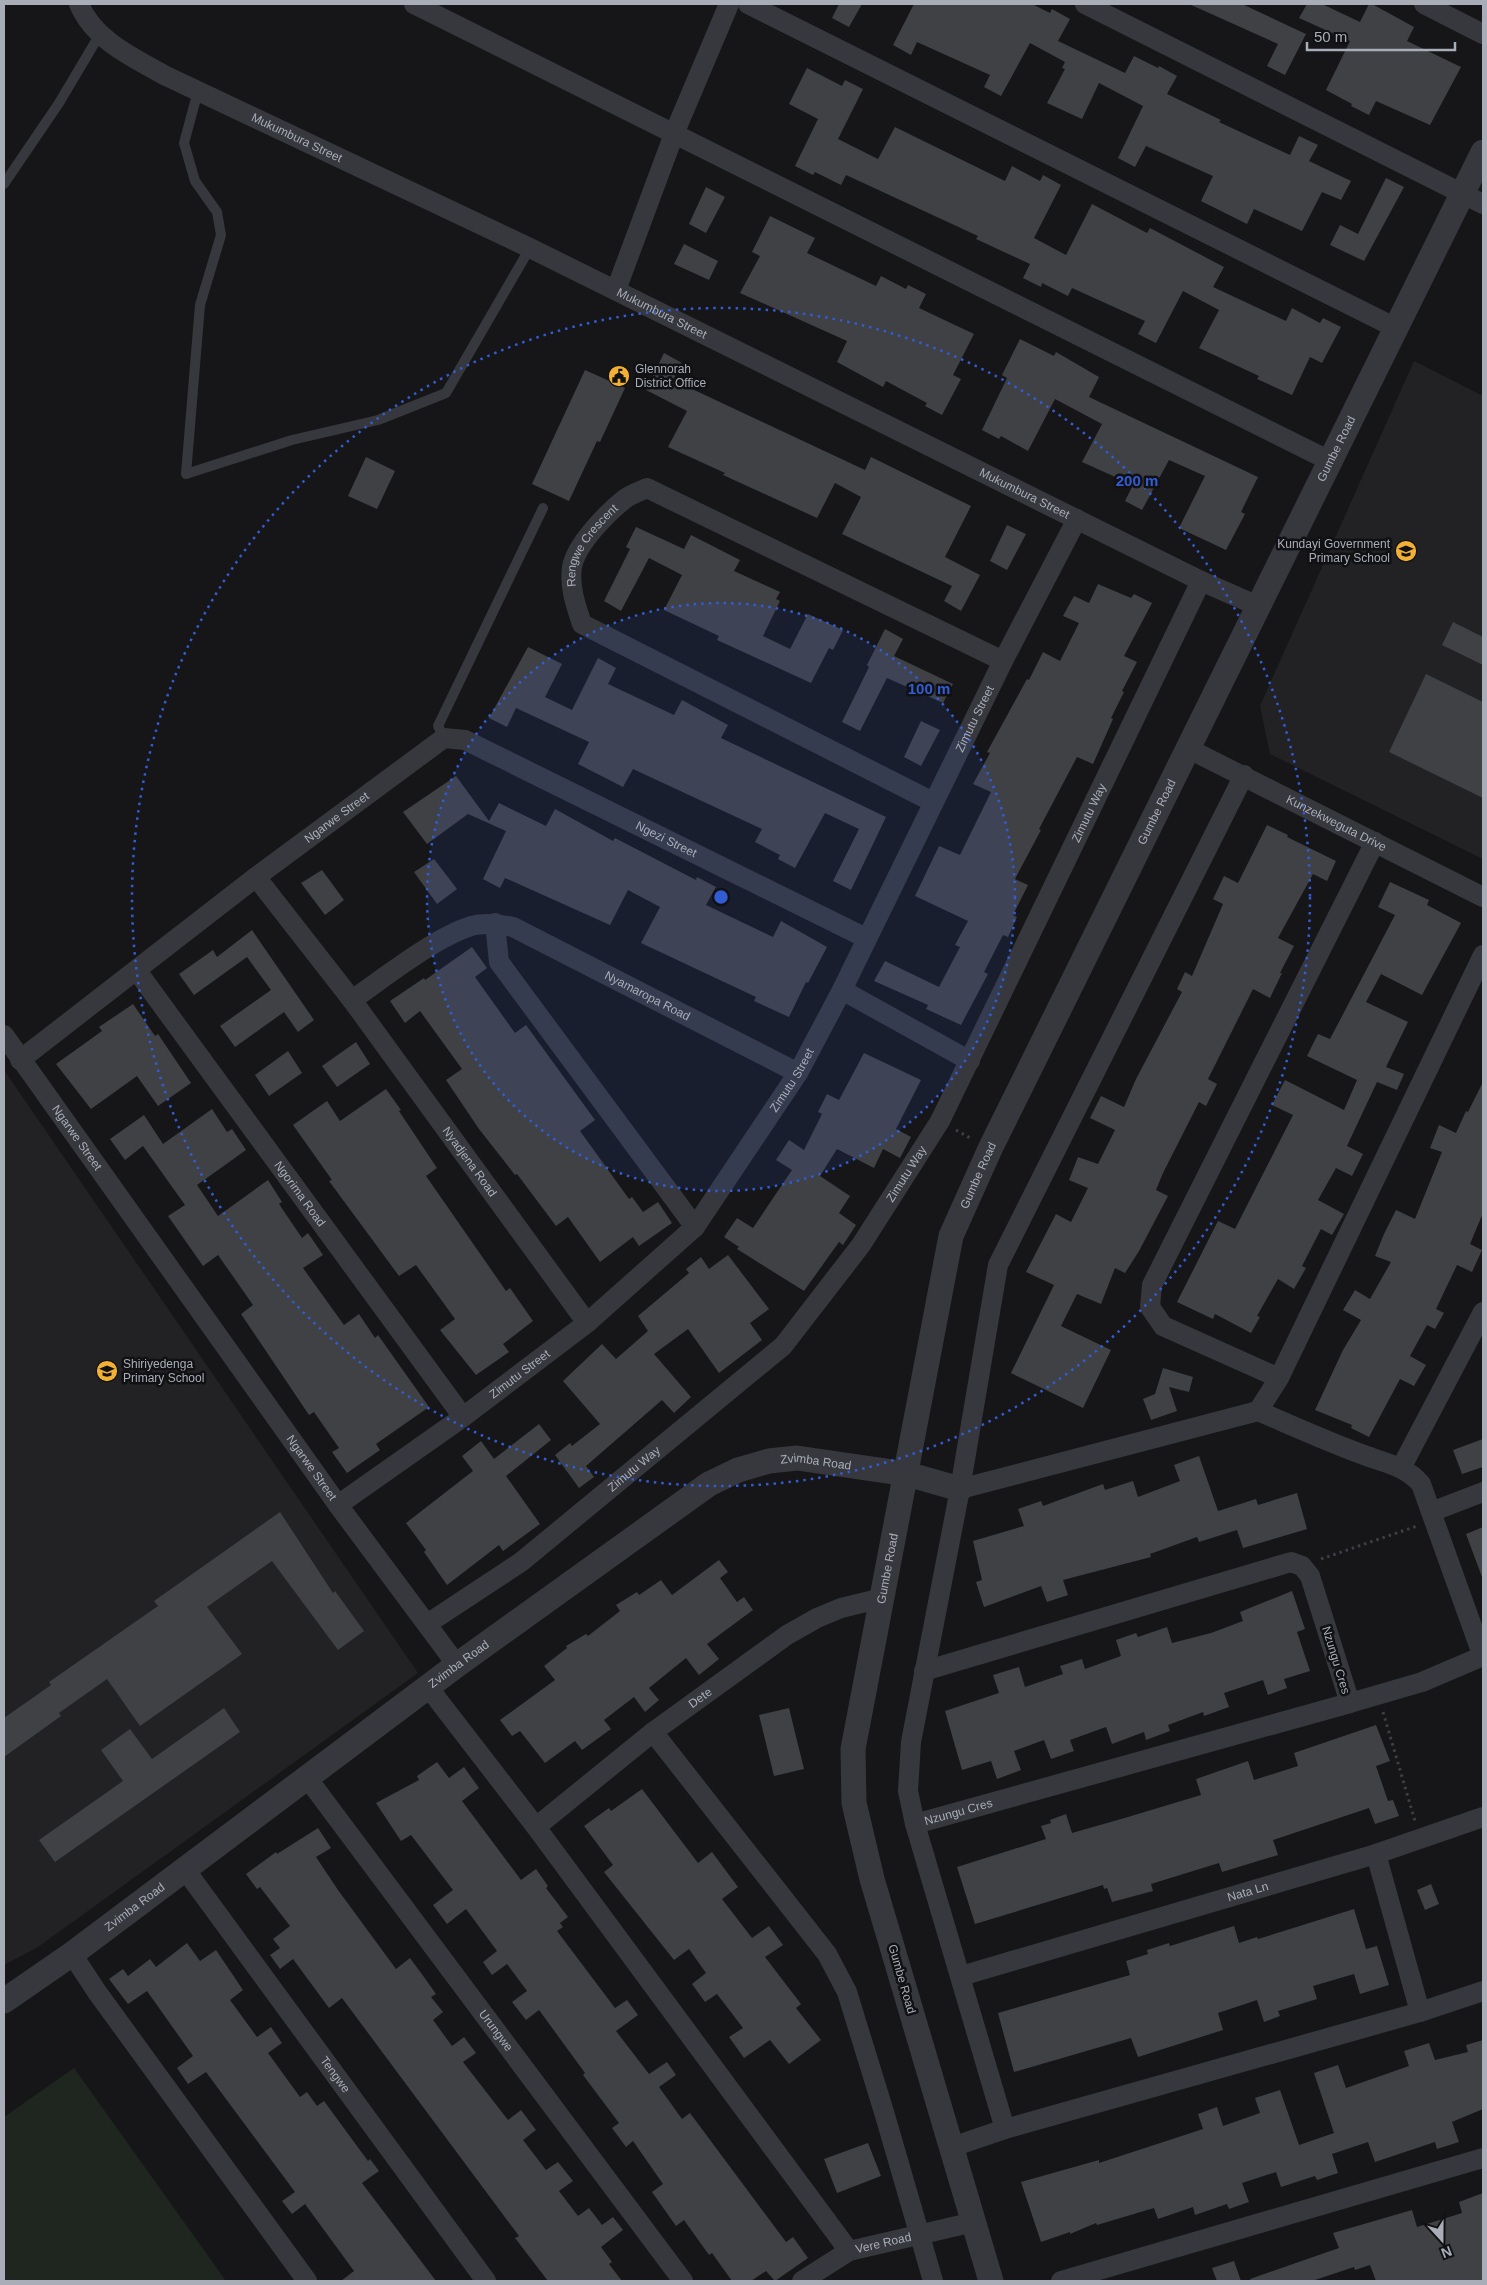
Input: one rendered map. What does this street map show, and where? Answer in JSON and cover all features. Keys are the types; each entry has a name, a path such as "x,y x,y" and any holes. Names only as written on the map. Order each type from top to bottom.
{"street":[{"name":"Mukumbura Street","path":"79,4 82,11 100,34 116,48 164,75 530,248 1201,581 1258,606"},
{"path":"414,4 1330,461"},
{"path":"616,290 674,134 729,4"},
{"path":"748,4 1396,328"},
{"path":"1085,4 1473,200"},
{"path":"1424,4 1481,28"},
{"name":"Gumbe Road","path":"991,2281 872,1879 854,1804 853,1749 907,1474 950,1236 990,1149 1396,328 1473,200 1483,152"},
{"name":"Rengwe Crescent","path":"933,802 582,624 572,593 572,566 582,546 603,518 628,497 647,488 1003,661"},
{"name":"Zimutu Street","path":"338,1505 462,1417 587,1323 695,1227 798,1073 842,990 1003,661 1077,519"},
{"name":"Zimutu Way","path":"427,1624 521,1562 783,1346 861,1245 940,1121 1201,581"},
{"name":"Ngezi Street","path":"444,738 465,740 866,938"},
{"name":"Ngarwe Street","path":"444,738 256,876 137,971 20,1060 338,1505 457,1665"},
{"name":"Kunzekweguta Drive","path":"1189,749 1244,775 1483,897"},
{"path":"1005,2129 915,1824 908,1791 911,1742 960,1489 998,1265 1244,775"},
{"path":"1279,1378 1163,1326 1150,1307 1152,1285 1375,842"},
{"name":"Nyadjena Road","path":"256,876 352,1000 587,1323"},
{"path":"352,1000 436,943 471,926 495,923 499,962 695,1227"},
{"name":"Nyamaropa Road","path":"495,923 513,927 798,1073"},
{"path":"1258,1411 1279,1378 1483,955"},
{"name":"Ngorima Road","path":"137,971 462,1417"},
{"path":"842,990 970,1061"},
{"path":"4,1035 20,1060"},
{"path":"1401,1468 1479,1330 1483,1312"},
{"path":"960,1489 1258,1411 1364,1456 1413,1474 1421,1484 1483,1656 1422,1682 1350,1703"},
{"name":"Zvimba Road","path":"4,2001 72,1954 184,1868 308,1779 457,1665 709,1484 738,1470 769,1462 796,1458 907,1474 960,1489"},
{"path":"1433,1516 1483,1492"},
{"path":"924,1671 1291,1562 1302,1566"},
{"name":"Nzungu Cres","path":"915,1824 1350,1703 1310,1576 1302,1566"},
{"name":"Dete","path":"536,1827 653,1732 788,1635 817,1618 841,1608 882,1598"},
{"path":"428,1688 536,1827 849,2251"},
{"path":"653,1732 827,1954 848,1992 932,2281"},
{"name":"Urungwe","path":"308,1779 683,2281"},
{"name":"Nata Ln","path":"961,1976 1376,1854 1483,1817"},
{"path":"1376,1854 1420,2012"},
{"name":"Tengwe","path":"184,1868 486,2281"},
{"path":"72,1954 96,1992 307,2281"},
{"path":"952,2147 1005,2129 1420,2012 1483,1991"},
{"path":"1061,2281 1483,2158"},
{"name":"Vere Road","path":"802,2281 849,2251 974,2222"}],"lane":[{"path":"4,184 58,103 100,34"},
{"path":"198,91 184,143 195,181 217,212 221,235 200,305 186,474 292,440 378,420 446,393 530,248"},
{"path":"444,738 438,726 543,508"}],"path":[{"path":"940,1121 990,1149"},
{"path":"1302,1566 1433,1516"},
{"path":"1378,1695 1420,1838"}],"shaded area":[{"name":"Kundayi Government Primary School","path":"1414,361 1483,396 1483,859 1270,754 1260,706"},
{"name":"Shiriyedenga Primary School","path":"4,1070 418,1673 38,1947 4,1965"},
{"path":"74,2068 226,2281 4,2281 4,2117"}],"building":[{"path":"839,4 862,4 849,27 832,18"},
{"path":"914,4 1032,4 1050,13 1052,9 1070,19 1058,41 1125,73 1134,56 1158,68 1159,66 1177,76 1167,94 1221,120 1219,122 1290,155 1299,136 1318,145 1309,161 1351,181 1341,200 1322,192 1302,231 1254,209 1247,224 1201,201 1213,176 1146,146 1135,167 1118,158 1143,106 1099,83 1082,119 1047,103 1065,69 1062,68 1065,62 1030,43 1001,96 984,87 990,75 917,42 911,55 893,45"},
{"path":"1189,4 1242,4 1306,34 1285,75 1267,66 1278,44"},
{"path":"1307,4 1322,4 1360,22 1369,4 1372,4 1414,27 1407,41 1461,67 1430,125 1376,101 1369,115 1326,90 1350,41 1299,18"},
{"path":"807,68 842,86 845,80 863,89 838,139 878,159 895,127 1005,181 1012,166 1040,181 1043,175 1061,185 1034,238 1066,255 1092,204 1147,233 1150,228 1224,267 1213,287 1286,321 1292,308 1320,323 1323,318 1341,327 1322,363 1310,357 1292,395 1257,379 1259,376 1199,348 1219,310 1183,291 1156,343 1138,334 1145,321 1072,288 1068,296 1042,283 1041,287 1023,278 1030,264 976,239 978,236 846,175 841,185 815,172 813,175 795,166 818,119 789,104"},
{"path":"1386,178 1404,187 1364,261 1330,245 1340,225 1358,234"},
{"path":"706,187 725,197 706,233 689,224"},
{"path":"770,216 815,238 807,253 876,286 881,276 906,289 908,285 926,294 919,308 974,334 953,375 961,379 942,415 925,406 927,403 886,381 883,387 837,362 847,341 740,293 760,256 752,252"},
{"path":"684,244 718,261 709,280 674,264"},
{"path":"1020,339 1054,356 1056,352 1099,377 1089,397 1258,477 1241,512 1245,514 1226,550 1179,528 1205,476 1169,460 1142,510 1125,501 1133,485 1082,462 1102,424 1055,399 1028,451 1001,436 999,439 982,430 1007,378 1002,375"},
{"path":"664,353 682,363 673,380 865,470 871,457 971,506 945,557 980,575 961,611 944,601 952,586 842,534 861,497 835,483 817,518 723,475 725,473 668,447 687,411 646,390"},
{"path":"585,370 625,388 600,442 597,441 569,501 532,484"},
{"path":"366,457 395,471 377,509 348,496"},
{"path":"1007,525 1026,534 1007,570 990,561"},
{"path":"636,527 684,549 691,535 740,560 734,571 780,592 776,599 780,601 763,636 790,649 808,614 843,630 833,650 829,648 811,683 717,640 719,636 664,610 682,575 649,558 621,611 604,601 630,549 626,547"},
{"path":"1098,584 1131,598 1134,594 1152,603 1124,656 1137,662 1122,691 1124,692 1111,718 1113,719 1093,764 1077,757 1039,829 1041,830 1015,879 1028,885 1013,915 1017,917 1008,937 1003,935 984,972 988,974 961,1025 926,1009 928,1005 874,981 885,961 939,987 960,947 955,945 968,921 915,896 939,846 960,855 991,792 973,784 990,753 987,752 1043,652 1060,661 1079,623 1063,616 1074,596 1089,603"},
{"path":"1453,622 1483,637 1483,665 1442,645"},
{"path":"885,629 903,639 894,656 953,684 943,703 887,678 860,731 842,722"},
{"path":"528,647 562,664 545,697 572,710 598,658 616,668 608,684 674,715 682,700 728,725 721,738 886,817 851,890 833,881 859,829 825,813 795,868 778,859 780,855 755,842 762,829 633,769 623,787 578,764 589,742 516,708 507,727 489,718"},
{"path":"1426,674 1483,702 1483,798 1389,752"},
{"path":"921,721 940,730 921,766 904,757"},
{"path":"456,776 489,821 499,803 546,826 555,809 613,841 615,838 696,880 697,877 716,887 706,905 773,937 781,921 827,947 808,983 806,982 789,1017 754,1001 756,997 641,943 660,907 628,890 610,925 505,878 500,888 483,879 506,831 468,814 427,844 403,812"},
{"path":"1267,825 1336,861 1327,881 1313,874 1278,938 1294,946 1270,998 1253,989 1208,1079 1217,1084 1206,1106 1199,1102 1163,1173 1156,1190 1168,1196 1139,1251 1125,1273 1115,1268 1101,1304 1077,1294 1061,1326 1111,1350 1083,1408 1011,1373 1054,1285 1026,1272 1056,1214 1071,1222 1088,1188 1069,1180 1078,1157 1098,1164 1115,1130 1090,1118 1101,1096 1124,1107 1136,1079 1182,992 1177,989 1185,972 1192,976 1223,904 1213,899 1224,876 1238,883"},
{"path":"434,859 457,889 437,904 414,872"},
{"path":"322,870 344,900 325,915 301,883"},
{"path":"1390,882 1429,900 1427,905 1461,923 1422,995 1381,974 1366,1002 1408,1022 1386,1067 1404,1074 1397,1090 1377,1082 1347,1146 1363,1154 1352,1176 1336,1168 1318,1200 1344,1214 1332,1235 1321,1229 1302,1266 1306,1268 1294,1289 1278,1279 1257,1316 1260,1317 1251,1333 1215,1314 1213,1319 1177,1302 1218,1221 1235,1229 1293,1115 1272,1105 1285,1080 1344,1110 1357,1080 1307,1056 1318,1034 1330,1039 1395,915 1378,907"},
{"path":"252,930 314,1020 298,1032 284,1012 235,1047 220,1026 271,990 247,957 194,995 179,974 213,950 217,957"},
{"path":"472,947 487,968 475,977 515,1033 526,1025 595,1120 580,1131 629,1199 632,1197 643,1212 658,1202 672,1223 639,1246 633,1237 600,1262 568,1217 556,1226 517,1174 515,1175 479,1129 446,1080 462,1069 420,1011 405,1023 390,1001 424,978 425,980"},
{"path":"133,1004 155,1036 158,1034 191,1083 158,1106 137,1076 91,1109 56,1064 102,1031 99,1027"},
{"path":"356,1042 370,1064 337,1087 322,1066"},
{"path":"288,1051 302,1073 269,1096 255,1075"},
{"path":"864,1053 921,1080 896,1129 911,1137 900,1158 883,1149 874,1168 837,1149 820,1176 850,1196 839,1213 856,1225 843,1245 839,1242 804,1291 737,1249 739,1247 724,1237 737,1218 753,1228 792,1170 776,1160 789,1140 804,1150 822,1114 818,1112 827,1094 839,1100"},
{"path":"1483,1082 1483,1213 1470,1244 1482,1250 1472,1272 1457,1265 1436,1309 1444,1313 1435,1329 1427,1325 1410,1356 1426,1365 1414,1386 1400,1379 1369,1437 1351,1428 1352,1425 1315,1410 1343,1350 1361,1320 1343,1310 1355,1290 1370,1299 1391,1262 1375,1256 1384,1234 1396,1210 1415,1219 1442,1152 1430,1148 1439,1125 1456,1133"},
{"path":"386,1089 437,1168 426,1176 506,1291 510,1288 533,1321 503,1344 509,1352 476,1375 440,1330 455,1319 416,1265 399,1276 329,1181 332,1180 293,1125 327,1101 340,1121"},
{"path":"212,1109 227,1132 232,1129 246,1150 197,1185 218,1216 268,1180 282,1202 279,1204 302,1238 308,1233 323,1255 303,1268 344,1325 359,1314 375,1338 378,1335 429,1407 376,1444 380,1450 347,1473 332,1452 339,1448 314,1412 309,1415 241,1314 253,1305 218,1255 203,1266 168,1216 185,1205 143,1146 125,1160 110,1139 144,1115 163,1144"},
{"path":"728,1255 769,1309 750,1323 762,1340 719,1373 688,1329 654,1354 691,1397 674,1413 662,1400 586,1466 594,1477 579,1488 555,1455 570,1443 572,1446 600,1424 563,1381 602,1344 616,1359 648,1331 638,1316 689,1273 686,1269 701,1257 709,1269"},
{"path":"1163,1368 1193,1377 1189,1392 1169,1387 1177,1411 1151,1420 1143,1399 1155,1394"},
{"path":"539,1424 551,1440 506,1476 540,1524 503,1551 499,1545 447,1585 424,1552 426,1550 406,1523 473,1471 462,1456 481,1441 494,1459"},
{"path":"1483,1439 1483,1467 1462,1474 1453,1450"},
{"path":"1199,1456 1218,1511 1256,1499 1258,1505 1297,1493 1307,1529 1243,1548 1237,1530 1199,1542 1197,1537 1150,1554 1151,1557 1063,1580 1068,1595 1047,1602 1041,1586 984,1607 976,1582 982,1580 973,1541 1024,1526 1018,1509 1041,1501 1043,1506 1103,1484 1105,1490 1133,1481 1138,1497 1180,1481 1174,1465"},
{"path":"280,1512 333,1593 335,1591 364,1631 338,1650 272,1561 207,1607 242,1654 140,1726 107,1679 59,1713 61,1716 4,1757 4,1718 51,1685 49,1682 158,1606 154,1601"},
{"path":"1483,1527 1483,1577 1482,1577 1466,1534"},
{"path":"719,1560 728,1572 720,1578 737,1602 744,1597 753,1610 707,1644 719,1659 699,1675 686,1658 649,1688 659,1700 645,1712 634,1697 604,1720 611,1729 582,1750 575,1741 545,1763 520,1731 512,1736 500,1720 555,1680 544,1666 567,1648 566,1646 586,1634 588,1636 620,1611 616,1605 637,1592 639,1595 661,1580 672,1595"},
{"path":"1292,1591 1305,1629 1297,1632 1310,1671 1284,1679 1287,1688 1268,1695 1263,1680 1224,1693 1229,1707 1204,1716 1203,1712 1168,1725 1170,1731 1146,1740 1144,1732 1112,1744 1106,1727 1070,1740 1074,1751 1051,1759 1044,1740 1014,1751 1021,1770 997,1779 991,1761 962,1770 945,1711 999,1693 993,1675 1019,1667 1025,1687 1063,1674 1060,1666 1082,1659 1085,1669 1121,1656 1116,1640 1136,1633 1138,1637 1167,1627 1172,1643 1211,1633 1243,1621 1240,1612"},
{"path":"224,1708 240,1732 55,1862 39,1840 123,1781 101,1750 130,1729 152,1759"},
{"path":"789,1708 804,1769 774,1776 759,1715"},
{"path":"1376,1725 1390,1761 1376,1766 1388,1801 1393,1800 1399,1816 1375,1824 1369,1808 1273,1840 1278,1855 1222,1872 1219,1863 1151,1884 1153,1891 1112,1902 1107,1888 1104,1889 1103,1885 975,1924 957,1867 1046,1839 1041,1826 1051,1823 1050,1820 1066,1814 1072,1833 1128,1817 1201,1795 1196,1779 1248,1761 1254,1780 1298,1766 1294,1753"},
{"path":"437,1762 449,1778 464,1767 479,1788 462,1801 521,1880 536,1869 548,1886 546,1888 568,1917 560,1923 563,1927 557,1931 615,2008 627,2000 638,2015 616,2031 649,2074 667,2062 676,2075 659,2087 682,2119 690,2113 786,2242 793,2237 808,2258 775,2281 766,2271 751,2281 732,2281 712,2253 709,2255 684,2220 676,2226 652,2192 663,2184 633,2141 626,2147 612,2128 619,2123 583,2075 585,2073 539,2010 526,2020 512,2002 527,1991 507,1964 492,1975 483,1962 497,1951 466,1909 447,1924 433,1905 453,1890 411,1835 401,1841 376,1803 419,1780 417,1776"},
{"path":"642,1789 698,1863 712,1852 738,1887 722,1899 752,1938 769,1926 783,1945 765,1957 801,2004 796,2008 821,2040 789,2064 770,2040 744,2058 729,2037 743,2028 717,1994 705,2002 692,1984 706,1973 689,1949 674,1960 604,1872 613,1865 584,1826 609,1808 611,1811"},
{"path":"318,1828 331,1848 316,1857 396,1969 410,1958 424,1977 436,1994 431,1997 443,2012 433,2020 452,2046 464,2037 476,2053 463,2062 508,2120 521,2110 536,2130 523,2140 546,2170 558,2162 573,2181 559,2191 578,2216 589,2208 602,2225 613,2217 623,2230 601,2247 612,2262 609,2264 622,2281 548,2281 515,2238 519,2236 342,1998 329,2008 293,1959 280,1969 270,1955 280,1948 273,1939 290,1926 260,1887 257,1889 246,1874 276,1852 277,1854"},
{"path":"1431,1884 1439,1904 1425,1910 1417,1890"},
{"path":"1354,1909 1366,1949 1377,1946 1389,1985 1360,1994 1354,1974 1313,1986 1317,1999 1278,2011 1280,2016 1264,2022 1257,2000 1218,2013 1223,2030 1138,2057 1131,2038 1014,2072 998,2013 1130,1975 1126,1961 1148,1954 1147,1950 1169,1943 1170,1946 1234,1926 1239,1943 1257,1937 1258,1939"},
{"path":"187,1943 200,1961 216,1950 243,1990 230,2000 257,2037 271,2027 282,2043 268,2053 300,2097 307,2092 317,2106 324,2101 368,2161 370,2159 379,2171 362,2183 436,2281 341,2281 354,2271 305,2204 292,2214 282,2201 295,2192 206,2072 188,2084 177,2068 193,2056 147,1991 128,2004 109,1979 123,1969 128,1976 150,1959 156,1967"},
{"path":"1483,2040 1483,2109 1452,2122 1459,2142 1437,2149 1435,2142 1375,2162 1368,2142 1332,2154 1338,2173 1317,2180 1315,2176 1281,2187 1276,2172 1242,2183 1249,2202 1229,2209 1227,2204 1195,2215 1193,2207 1158,2219 1154,2208 1097,2225 1096,2223 1070,2234 1070,2232 1041,2242 1021,2182 1099,2160 1099,2163 1203,2129 1198,2114 1217,2107 1223,2126 1260,2113 1255,2098 1280,2090 1299,2145 1334,2133 1314,2073 1338,2065 1346,2088 1409,2066 1404,2051 1429,2043 1435,2060 1468,2052 1466,2045"},
{"path":"868,2143 881,2176 837,2193 824,2159"},
{"path":"1483,2193 1483,2281 1376,2281 1370,2265 1355,2270 1354,2267 1312,2281 1251,2281 1250,2279 1339,2248 1333,2233 1412,2210 1417,2227 1462,2213 1459,2202"},
{"path":"1234,2261 1241,2281 1217,2281 1212,2268"}],"place":[{"name":"Glennorah District Office","path":"619,376"},
{"name":"Kundayi Government Primary School","path":"1406,551"},
{"name":"Shiriyedenga Primary School","path":"107,1371"}]}
